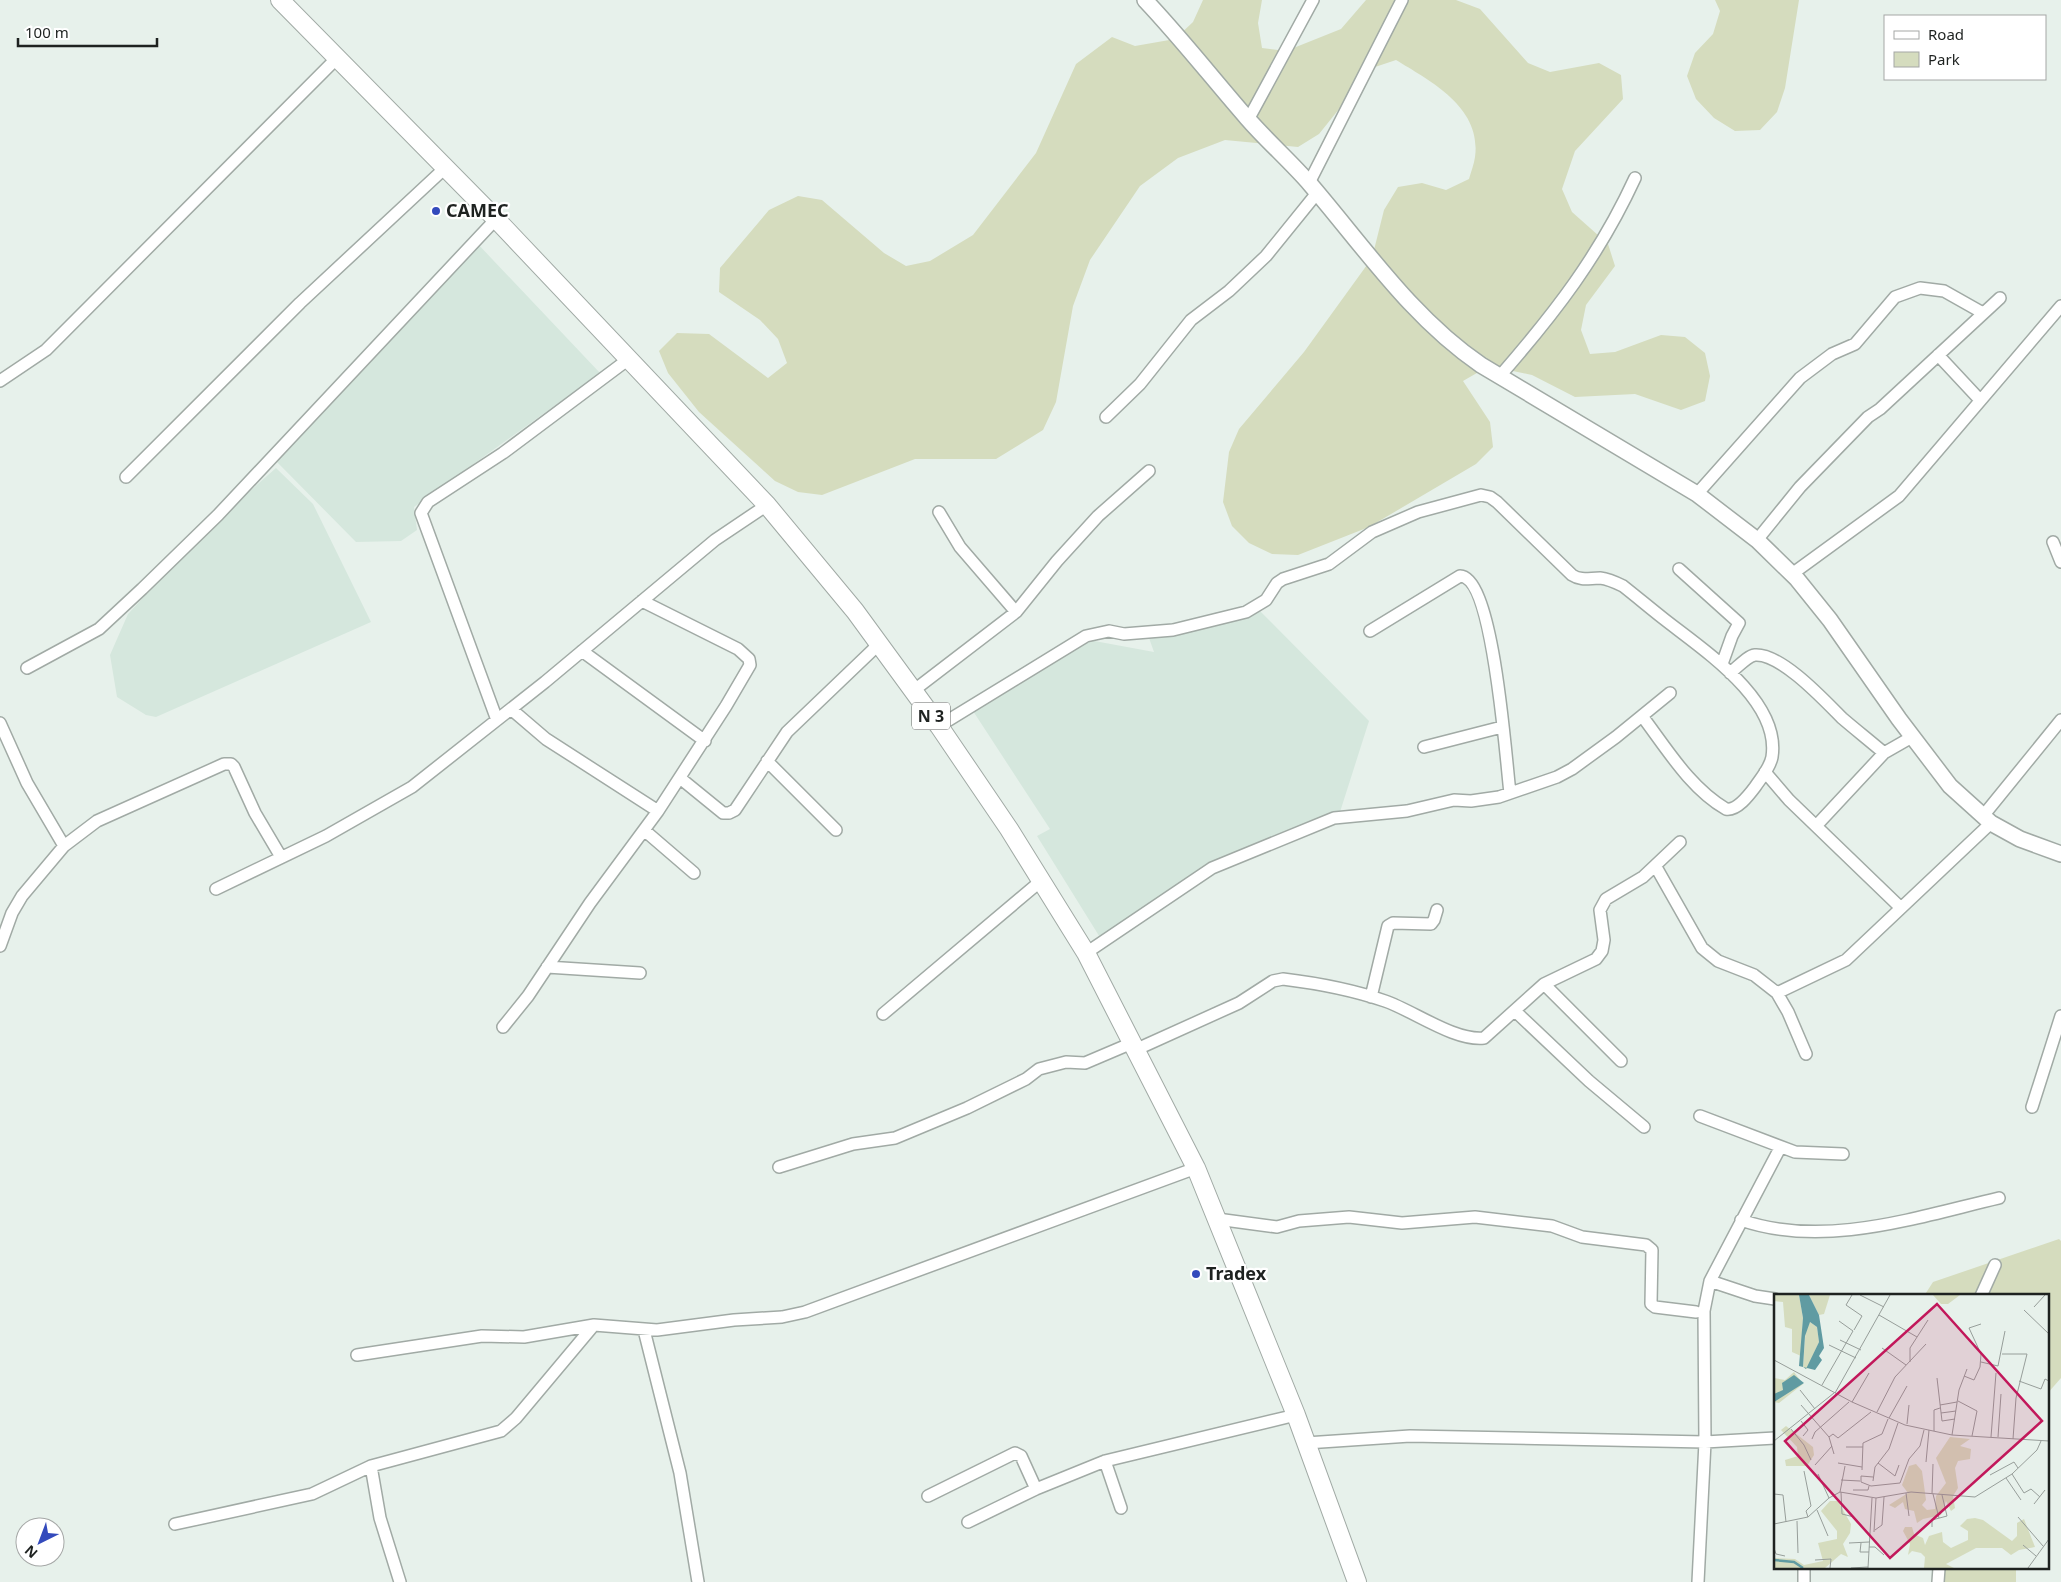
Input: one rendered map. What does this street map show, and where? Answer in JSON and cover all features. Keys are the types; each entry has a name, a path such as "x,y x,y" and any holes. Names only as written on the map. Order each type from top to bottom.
{"highway":[{"name":"N 3","path":"280,0 496,219 630,358 767,505 879,644 939,726 1042,880 1086,953 1196,1168 1296,1415 1357,1582"}],"main road":[{"path":"1145,0 1248,120 1313,188 1383,273 1423,317 1462,353 1499,377 1697,494 1757,540 1792,574 1830,620 1912,737 1950,786 1987,820 2020,839 2061,854"}],"street":[{"path":"1248,120 1313,0"},
{"path":"1106,417 1140,384 1191,320 1229,291 1266,256 1313,188 1402,0"},
{"path":"0,382 46,350 337,58"},
{"path":"126,477 300,303 445,168"},
{"path":"1499,377 1550,318 1592,258 1615,221 1635,178"},
{"path":"27,668 99,629 142,589 218,515 496,219"},
{"path":"1697,494 1800,378 1832,354 1855,344 1895,297 1920,288 1944,292 1983,313"},
{"path":"1757,540 1800,487 1868,417 1880,409 2000,298"},
{"path":"1792,574 1899,496 2061,306"},
{"path":"1938,355 1980,400"},
{"path":"497,720 421,513 428,502 503,453 630,358"},
{"path":"913,691 1016,612 1057,561 1098,516 1149,471"},
{"path":"939,726 1086,636 1109,630 1124,634 1173,630 1253,610 1266,600 1277,583 1283,579 1329,564 1372,532 1418,512 1481,495 1490,497 1497,502 1572,575 1580,579 1599,578 1613,581 1623,586 1722,664 1745,690 1768,723 1772,756 1765,772 1752,790 1735,808 1726,809 1704,793 1688,777 1642,716"},
{"path":"216,889 326,836 412,787 511,709 715,540 767,505"},
{"path":"939,512 960,547 1016,612"},
{"path":"2053,542 2061,562"},
{"path":"1679,568 1740,622 1732,636 1722,664"},
{"path":"1370,631 1460,576 1465,576 1471,582 1480,598 1492,640 1510,793"},
{"path":"503,1027 513,1017 547,966 658,811 704,741 750,665 749,659 738,649 642,601"},
{"path":"680,778 723,813 735,810 788,732 879,644"},
{"path":"582,651 704,741"},
{"path":"1730,673 1752,656 1763,656 1788,670 1813,688 1843,718 1884,753"},
{"path":"1086,953 1212,868 1334,818 1407,811 1447,801 1471,801 1499,797 1572,769 1670,693"},
{"path":"511,709 546,739 658,811"},
{"path":"1777,993 1846,960 1901,908 1987,820 2061,720"},
{"path":"0,723 27,784 64,846"},
{"path":"1424,746 1502,727"},
{"path":"1816,826 1884,753 1912,737"},
{"path":"767,761 836,830"},
{"path":"0,946 12,913 22,896 64,846 97,821 224,764 234,767 255,813 281,857"},
{"path":"1765,772 1816,826 1901,908"},
{"path":"644,830 694,873"},
{"path":"779,1167 853,1144 895,1138 914,1132 1026,1079 1039,1069 1066,1062 1085,1063 1133,1047 1239,1002 1273,981 1296,981 1372,997 1460,1035 1476,1039 1484,1038 1544,984 1596,959 1602,951 1604,940 1600,918 1602,904 1606,899 1656,867 1680,842"},
{"path":"1656,867 1702,948 1718,961 1754,975 1777,993 1788,1012 1806,1054"},
{"path":"883,1014 1042,880"},
{"path":"1372,997 1388,926 1393,923 1430,924 1434,920 1437,910"},
{"path":"547,966 640,973"},
{"path":"1544,984 1621,1061"},
{"path":"1515,1011 1589,1081 1644,1127"},
{"path":"2032,1107 2061,1016"},
{"path":"1700,1116 1780,1148 1795,1152 1842,1154"},
{"path":"1698,1582 1705,1442 1704,1311 1710,1281 1780,1148"},
{"path":"356,1355 482,1336 524,1336 594,1325 657,1330 734,1320 782,1317 805,1312 1196,1168"},
{"path":"1741,1220 1765,1229 1792,1231 1865,1228 1999,1198"},
{"path":"1218,1219 1277,1227 1299,1221 1349,1217 1402,1223 1475,1217 1552,1226 1582,1236 1646,1245 1652,1250 1651,1304 1654,1307 1696,1312"},
{"path":"1982,1294 1994,1265"},
{"path":"1710,1281 1755,1296 1774,1299"},
{"path":"175,1524 312,1494 370,1466 501,1431 516,1418 594,1325"},
{"path":"644,1330 680,1473 698,1582"},
{"path":"968,1522 1036,1489 1105,1461 1296,1415"},
{"path":"1306,1443 1410,1436 1705,1442 1774,1438"},
{"path":"928,1496 1015,1453 1021,1456 1036,1489"},
{"path":"1105,1461 1121,1508"},
{"path":"370,1466 380,1518 400,1582"}],"shaded area":[{"path":"475,241 600,373 414,507 417,530 401,541 356,542 276,461"},
{"path":"276,468 313,504 371,622 156,717 146,715 117,697 110,655 128,614 204,532"},
{"path":"1260,611 1369,721 1340,812 1304,825 1196,871 1101,939 1037,836 1050,829 973,711 1089,640 1154,652 1149,638"}],"green space":[{"path":"1203,0 1262,0 1258,23 1262,48 1286,51 1341,29 1366,0 1456,0 1480,9 1528,63 1550,72 1599,63 1621,75 1623,99 1575,151 1562,189 1572,212 1608,244 1615,266 1586,305 1581,330 1590,354 1615,352 1661,335 1685,337 1705,353 1710,376 1705,401 1681,410 1635,394 1575,397 1532,375 1489,366 1463,381 1490,422 1493,447 1476,464 1369,527 1298,555 1272,554 1249,543 1232,526 1223,502 1229,452 1239,429 1304,352 1372,258 1384,210 1398,187 1422,183 1446,190 1469,179 1475,157 1475,139 1470,124 1462,110 1438,87 1396,60 1372,68 1319,134 1298,147 1225,140 1178,158 1140,186 1090,260 1073,306 1056,402 1043,430 996,459 915,459 822,495 798,492 775,481 699,412 668,373 659,351 677,333 709,334 768,378 787,363 778,339 760,320 719,292 720,268 769,210 798,196 822,200 884,253 906,266 930,261 973,235 1036,153 1076,64 1112,37 1135,46 1175,39 1193,22"},
{"path":"1715,0 1799,0 1785,88 1777,112 1760,130 1735,131 1714,118 1696,99 1687,76 1695,53 1713,34 1720,11"},
{"path":"2059,1239 2061,1241 2061,1378 2048,1393 2048,1294 1925,1294 1933,1282"},
{"path":"1942,1570 2016,1570 2016,1582 1941,1582"}],"place":[{"name":"CAMEC","path":"436,211"},
{"name":"Tradex","path":"1196,1274"}]}
